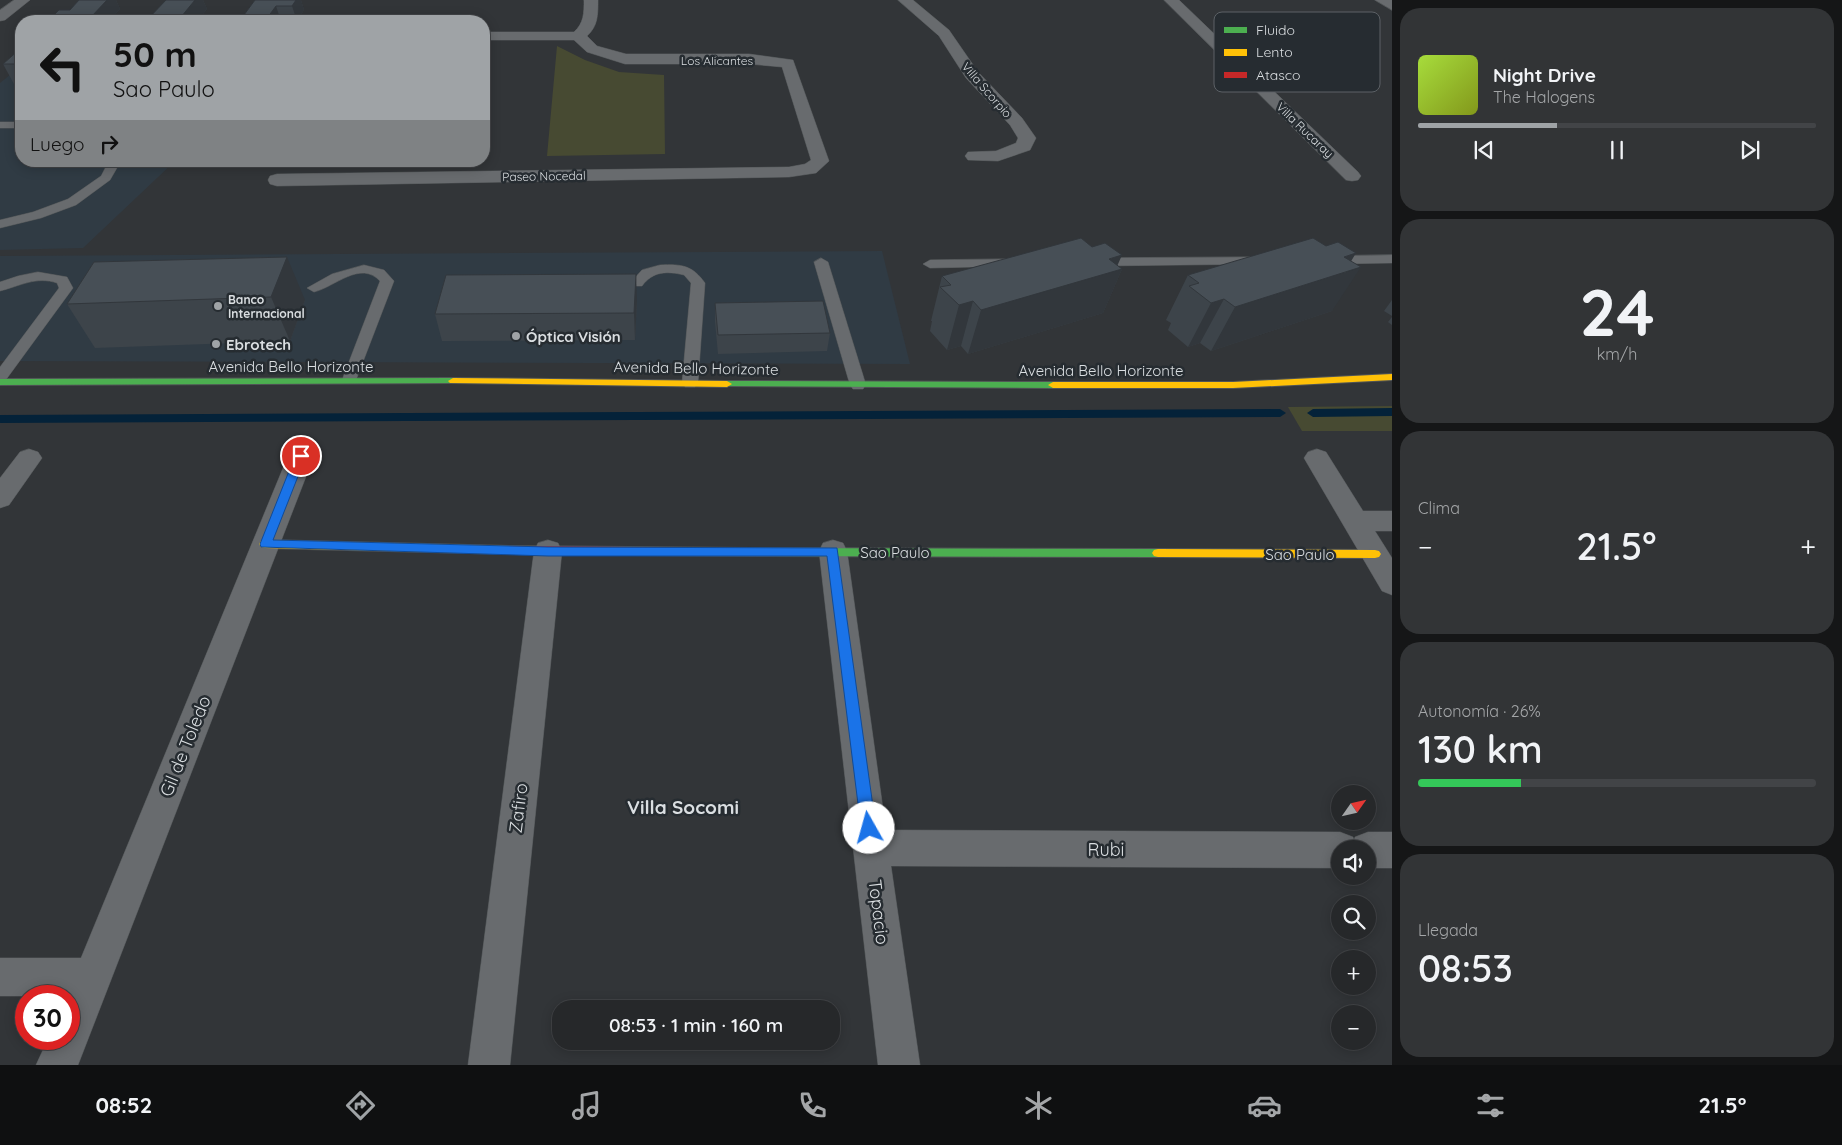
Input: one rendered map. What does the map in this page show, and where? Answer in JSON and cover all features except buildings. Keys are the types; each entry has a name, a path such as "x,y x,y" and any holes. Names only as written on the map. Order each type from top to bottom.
{"street":[{"path":"0,17 24,0"},
{"path":"490,36 578,36 588,27 591,15 590,0"},
{"name":"Villa Scorpio","path":"905,0 944,33 972,75 1016,122 1027,138 1024,146 998,156 974,156"},
{"name":"Villa Rucaray","path":"1172,0 1214,41"},
{"path":"1382,0 1392,6"},
{"name":"Los Alicantes","path":"578,36 592,50 625,59 749,59 788,63 820,161 810,169"},
{"name":"Villa Rucaray","path":"1266,92 1352,176"},
{"path":"350,178 356,167"},
{"name":"Paseo Nocedal","path":"277,180 789,172 810,169"},
{"name":"Avenida Bello Horizonte","path":"0,382 349,380 858,385 1233,385 1392,377"},
{"name":"Gil de Toledo","path":"80,1008 301,456"},
{"path":"0,498 29,458"},
{"path":"1316,458 1392,583"},
{"path":"1355,521 1392,521"},
{"name":"Sao Paulo","path":"266,544 548,551 1375,554"},
{"name":"Zafiro","path":"489,1065 548,551"},
{"name":"Topacio","path":"833,552 899,1065"},
{"name":"Rubi","path":"871,848 1331,850"},
{"path":"1376,850 1392,850"},
{"path":"0,977 92,978"},
{"name":"Gil de Toledo","path":"57,1065 63,1050"}],"lane":[{"path":"0,125 15,126"},
{"path":"0,224 72,202 106,178 112,167"},
{"path":"1313,260 1392,259"},
{"path":"1087,263 1274,261"},
{"path":"821,262 858,385"},
{"path":"930,264 1028,263"},
{"path":"637,283 640,277 647,272 668,268 689,272 698,283 690,383"},
{"path":"314,288 332,277 364,269 377,271 387,281 349,380"},
{"path":"0,287 24,278 50,276 62,280 70,288 0,378"}],"shaded area":[{"path":"15,71 15,167 169,167 83,248 0,250 0,83"},
{"path":"882,251 910,364 0,361 0,256"}],"green space":[{"path":"557,46 585,60 619,72 664,75 665,154 547,156"},
{"path":"1392,406 1392,431 1302,431 1288,407"}],"waterway":[{"path":"1313,413 1392,412"},
{"path":"0,419 1280,413"}],"traffic: fast":[{"path":"0,382 453,381"},
{"path":"727,384 1053,385"},
{"path":"751,552 1158,553"}],"traffic: slow":[{"path":"1053,385 1233,385 1392,377"},
{"path":"453,381 727,384"},
{"path":"265,544 510,550"},
{"path":"1158,553 1375,554"}],"traffic: jam":[{"path":"510,550 751,552"}],"place":[{"name":"Banco Internacional","path":"218,306"},
{"name":"Óptica Visión","path":"516,336"},
{"name":"Ebrotech","path":"216,344"}],"district":[{"name":"Villa Socomi","path":"683,807"}],"route":[{"path":"301,456 266,544 548,551 833,552 869,828"}]}
